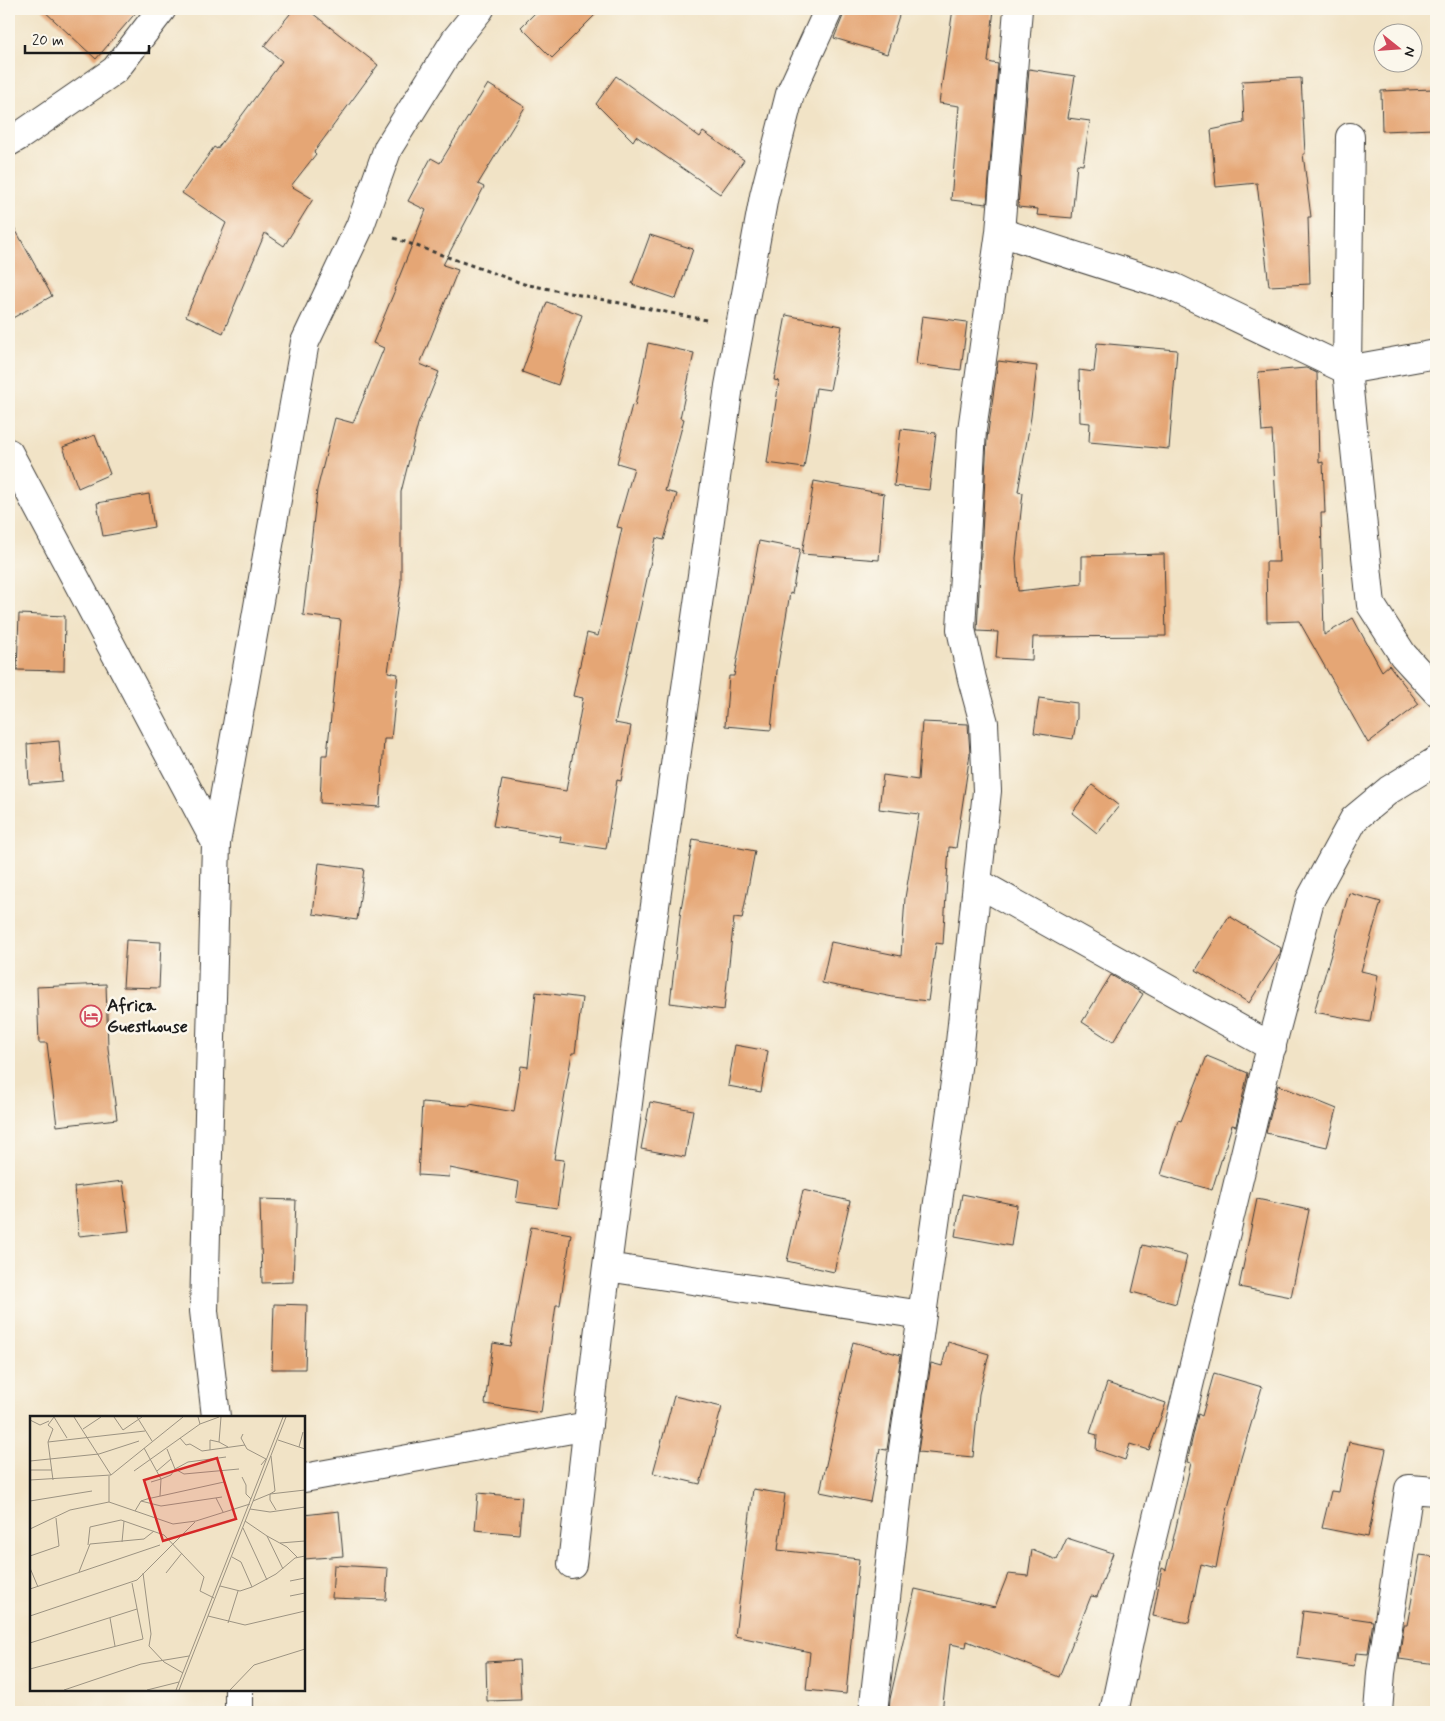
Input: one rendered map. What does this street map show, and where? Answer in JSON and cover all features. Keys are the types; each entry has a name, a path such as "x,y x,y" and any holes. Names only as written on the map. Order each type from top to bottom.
{"street":[{"path":"9,142 115,70 162,9"},
{"path":"216,1416 204,1311 216,843 305,342 360,226 388,148 456,39 480,9"},
{"path":"572,1564 640,1008 739,327 764,196 790,94 829,9"},
{"path":"872,1712 903,1448 958,1061 987,791 984,723 972,680 961,628 972,430 1000,232 1018,9"},
{"path":"1350,137 1347,370 1370,605 1403,655 1436,691"},
{"path":"1000,232 1173,287 1347,370 1436,354"},
{"path":"9,453 216,843"},
{"path":"1114,1712 1145,1567 1272,1047 1310,900 1354,820 1388,790 1436,761"},
{"path":"978,883 1272,1047"},
{"path":"607,1267 922,1315"},
{"path":"305,1478 588,1426"},
{"path":"1378,1712 1381,1673 1409,1489 1436,1490"},
{"path":"239,1691 239,1712"}],"path":[{"path":"360,226 524,284 739,327"}],"building":[{"path":"42,9 139,9 96,59"},
{"path":"294,9 307,9 378,65 314,152 316,154 291,186 313,199 284,246 265,233 223,333 186,316 226,223 182,193 214,147 217,149 282,61 264,46"},
{"path":"539,9 601,9 552,58 521,27"},
{"path":"844,9 901,9 887,54 834,38"},
{"path":"953,9 994,9 988,62 998,64 987,204 951,200 959,106 939,103"},
{"path":"1029,69 1075,76 1068,118 1090,121 1083,165 1077,164 1072,218 1037,215 1038,209 1018,207"},
{"path":"616,76 700,137 703,132 744,160 720,194 636,136 633,141 596,104"},
{"path":"1301,78 1305,154 1303,154 1311,217 1308,217 1310,284 1269,286 1257,183 1216,187 1211,130 1244,123 1242,81"},
{"path":"488,84 525,107 478,184 484,187 443,265 458,270 420,364 439,372 418,424 401,492 401,583 388,672 398,674 391,739 384,739 380,807 320,803 322,755 327,755 341,620 303,615 317,490 335,418 353,423 384,348 373,343 426,210 408,201 431,158 440,163"},
{"path":"1433,89 1434,129 1382,131 1381,91"},
{"path":"9,218 52,296 9,320"},
{"path":"650,235 693,249 676,299 632,284"},
{"path":"547,302 582,315 558,385 522,372"},
{"path":"786,315 842,326 830,390 816,388 804,468 767,463 779,381 774,380"},
{"path":"922,316 967,322 961,370 916,364"},
{"path":"648,343 694,353 680,418 684,419 665,491 677,494 664,540 656,538 615,723 631,726 621,781 617,780 606,849 560,842 561,837 493,826 502,780 566,791 583,698 573,696 587,633 598,636 622,528 617,527 634,468 617,463 632,405 635,406"},
{"path":"1097,343 1177,350 1169,449 1089,442 1090,423 1080,422 1079,370 1094,372"},
{"path":"998,361 1037,366 1031,417 1018,492 1023,493 1016,558 1018,591 1082,584 1082,556 1164,554 1166,636 1033,637 1032,660 996,658 998,632 977,631 987,439"},
{"path":"1306,368 1317,373 1319,463 1323,462 1325,513 1321,513 1324,635 1353,618 1382,671 1389,665 1419,704 1368,743 1299,621 1267,622 1266,562 1279,562 1272,431 1262,432 1258,372"},
{"path":"901,429 936,433 929,490 894,486"},
{"path":"95,435 110,474 78,488 63,447"},
{"path":"814,481 884,494 879,560 802,554"},
{"path":"149,494 154,527 103,536 97,503"},
{"path":"759,541 800,549 792,594 790,593 777,671 771,730 725,726 729,676 734,676"},
{"path":"19,614 65,616 64,671 17,670"},
{"path":"1039,698 1077,703 1077,718 1073,739 1034,733"},
{"path":"922,722 968,724 970,754 956,848 949,847 943,944 936,943 928,1001 893,997 822,983 831,942 901,956 905,898 919,814 879,809 883,775 918,780"},
{"path":"59,741 62,781 29,784 27,744"},
{"path":"1092,785 1119,806 1097,833 1072,813"},
{"path":"693,839 755,851 742,919 734,918 724,1010 670,1003 681,909"},
{"path":"319,863 364,869 357,920 313,914"},
{"path":"1349,893 1381,902 1361,971 1378,975 1370,1022 1314,1012"},
{"path":"1229,916 1281,948 1280,954 1249,1003 1196,970"},
{"path":"126,940 161,942 159,988 123,987"},
{"path":"1111,975 1143,994 1113,1042 1082,1022"},
{"path":"106,984 108,1048 117,1119 57,1126 47,1043 39,1043 37,987"},
{"path":"536,992 582,998 575,1053 572,1053 554,1159 564,1160 557,1208 516,1202 519,1182 450,1168 449,1177 418,1175 422,1102 470,1106 470,1104 514,1112 521,1066 528,1067"},
{"path":"735,1045 768,1051 761,1092 728,1086"},
{"path":"1207,1056 1248,1073 1236,1126 1232,1125 1212,1190 1161,1175 1178,1120 1181,1121"},
{"path":"1278,1085 1337,1109 1327,1147 1266,1133"},
{"path":"650,1102 693,1110 685,1157 641,1149"},
{"path":"123,1181 129,1231 79,1236 74,1187"},
{"path":"803,1190 850,1201 834,1272 787,1261"},
{"path":"962,1194 1017,1205 1011,1246 955,1236"},
{"path":"260,1199 296,1200 293,1282 262,1283"},
{"path":"1257,1199 1309,1210 1291,1297 1239,1287"},
{"path":"531,1227 571,1234 560,1305 556,1305 541,1413 485,1404 493,1343 510,1346"},
{"path":"1143,1245 1187,1256 1176,1304 1132,1292"},
{"path":"274,1304 307,1305 305,1369 272,1369"},
{"path":"853,1342 901,1355 887,1450 880,1449 870,1502 820,1492"},
{"path":"948,1342 989,1354 979,1394 973,1457 918,1452 931,1363 942,1366"},
{"path":"1214,1373 1262,1387 1226,1515 1216,1568 1201,1564 1189,1623 1153,1616 1162,1568 1166,1570 1191,1463 1187,1462 1198,1414 1202,1416"},
{"path":"1107,1383 1166,1403 1149,1450 1130,1444 1125,1460 1096,1450 1097,1435 1090,1433"},
{"path":"674,1396 722,1407 700,1484 653,1473"},
{"path":"1349,1442 1386,1449 1368,1537 1322,1528 1331,1491 1339,1492"},
{"path":"753,1489 785,1494 778,1550 859,1559 846,1694 806,1690 810,1652 735,1636"},
{"path":"478,1493 522,1497 519,1534 475,1530"},
{"path":"339,1511 343,1556 305,1559 305,1515"},
{"path":"1067,1538 1113,1553 1097,1597 1091,1596 1059,1677 967,1641 966,1647 950,1644 942,1712 889,1712 890,1699 915,1589 995,1607 1008,1574 1028,1576 1032,1550 1057,1560"},
{"path":"1420,1555 1436,1557 1436,1664 1399,1659 1404,1625 1407,1625"},
{"path":"334,1565 388,1568 386,1600 332,1598"},
{"path":"1303,1611 1373,1621 1368,1654 1356,1653 1354,1666 1297,1658"},
{"path":"519,1660 521,1700 487,1701 486,1662"}],"place":[{"name":"Africa Guesthouse","path":"91,1016"}]}
